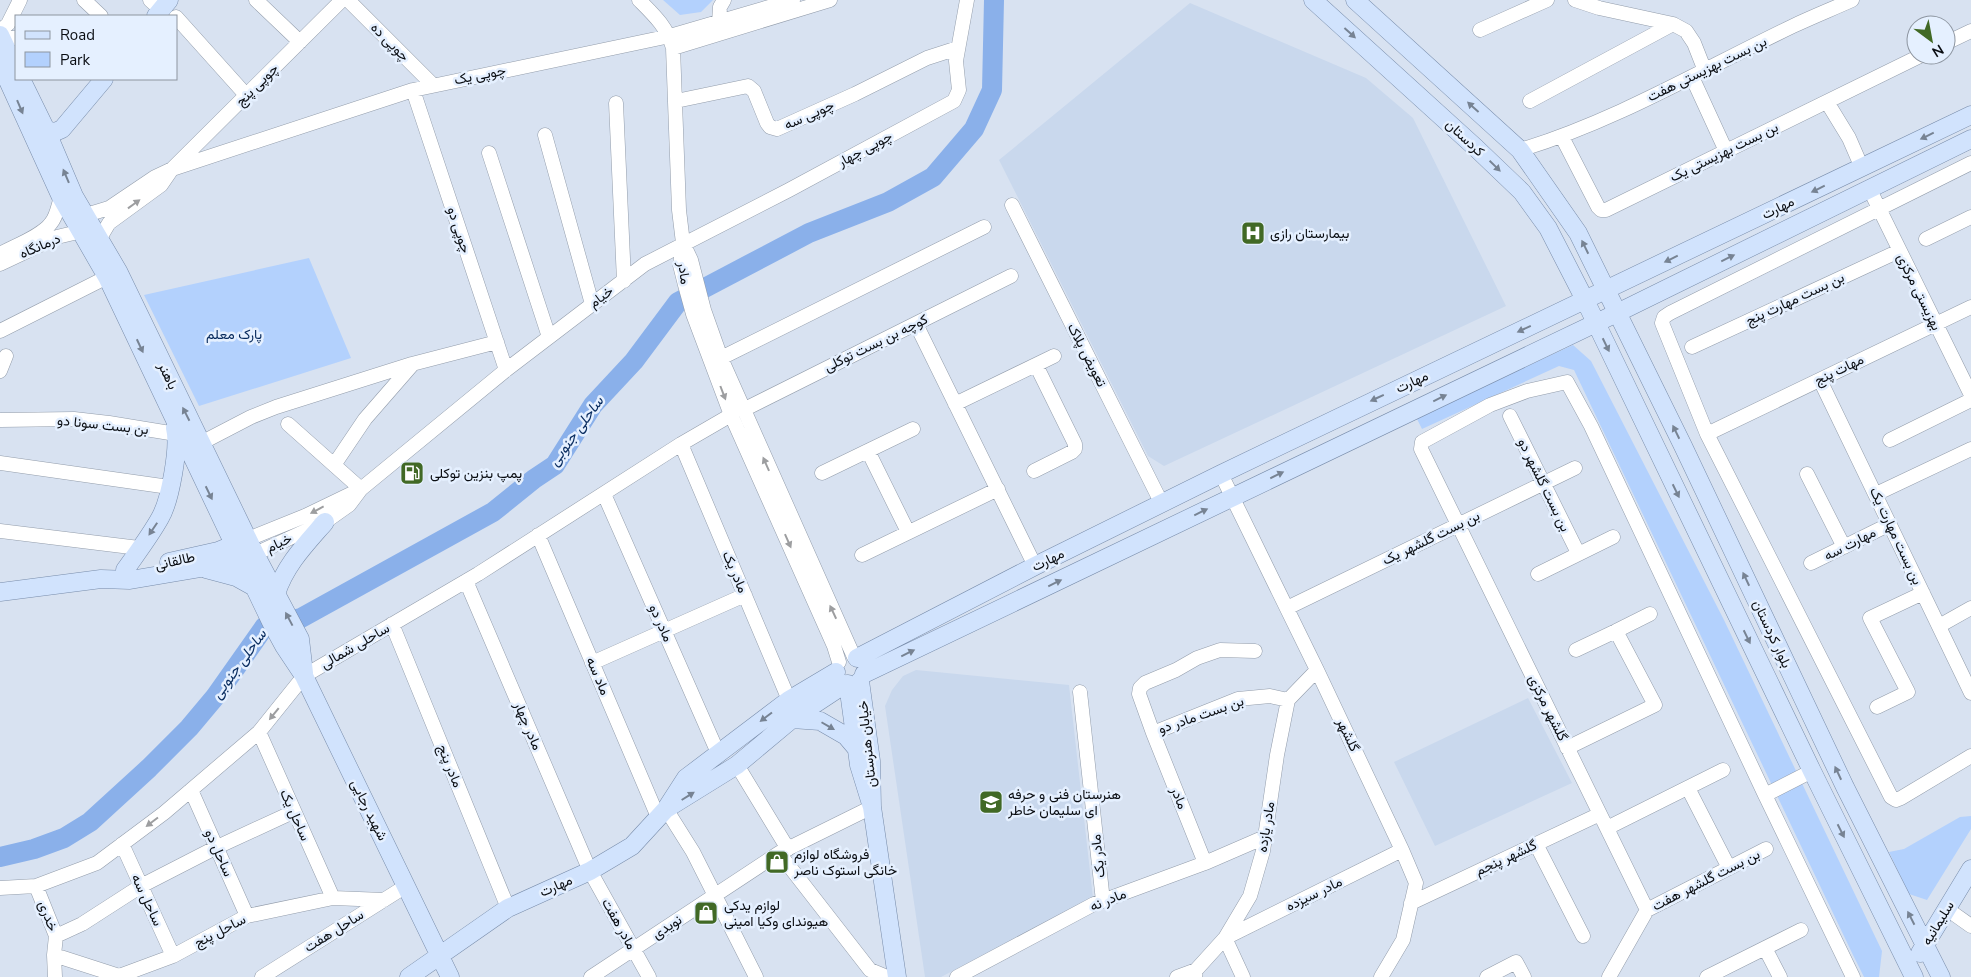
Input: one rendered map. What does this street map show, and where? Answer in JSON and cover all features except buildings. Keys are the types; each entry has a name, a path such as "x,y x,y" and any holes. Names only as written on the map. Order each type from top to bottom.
{"main road":[{"name":"کردستان","path":"1314,0 1522,192 1548,228 1585,300"},
{"name":"کردستان","path":"1356,0 1520,150 1578,233 1607,290"},
{"path":"4,36 15,66"},
{"name":"باهنر","path":"0,63 61,197 100,238 118,271 200,443 245,549"},
{"name":"باهنر","path":"21,80 46,130 84,223 172,415 245,549 292,643"},
{"path":"46,130 55,132 62,129 103,80"},
{"name":"مهارت","path":"662,813 737,765 850,672 1035,566 1221,474 1971,115"},
{"name":"مهارت","path":"410,977 508,908 590,871 632,846 662,813 686,778 789,700 1233,496 1617,313 1971,138"},
{"path":"1862,168 1869,188"},
{"name":"بلوار کردستان","path":"1607,290 1845,787 1941,977"},
{"name":"بلوار کردستان","path":"1585,300 1909,974"},
{"path":"126,570 161,517 176,461 176,434 172,415"},
{"path":"201,568 228,574 268,595 280,580 289,564 325,522"},
{"name":"طالقانی","path":"0,592 101,579 130,580 201,568 245,549"},
{"name":"طالقانی","path":"101,579 126,570 198,555 245,549"},
{"name":"شهید رجایی","path":"292,643 304,676 450,977"},
{"name":"خیابان هنرستان","path":"850,672 859,764 872,807"},
{"name":"خیابان هنرستان","path":"850,672 872,761 872,807 897,977"},
{"path":"792,719 820,721 846,736 857,749"},
{"name":"سلیمانیه","path":"1909,974 1971,869"}],"street":[{"path":"4,36 20,0"},
{"path":"84,0 100,15"},
{"path":"256,0 300,42"},
{"name":"چوپی پنج","path":"172,169 342,0"},
{"name":"چوپی ده","path":"348,0 432,84"},
{"path":"640,0 661,22 671,42 676,101 679,210 684,243"},
{"path":"719,23 720,7 724,0"},
{"name":"چوپی یک","path":"84,223 155,176 172,169 432,84 671,42 719,23 793,0"},
{"path":"671,42 830,0"},
{"name":"چوپی چهار","path":"684,243 789,190 954,101 959,90 956,61 967,0"},
{"path":"1480,30 1547,0"},
{"path":"1575,0 1598,8 1673,24 1686,31 1694,43 1699,74 1726,151"},
{"name":"بن بست بهزیستی هفت","path":"1520,150 1562,137 1699,74 1837,3 1852,0"},
{"path":"178,23 246,95"},
{"path":"1530,101 1673,24"},
{"path":"1956,38 1971,31"},
{"name":"چوپی سه","path":"676,101 748,86 754,91 767,123 777,129 847,98 927,58 958,48"},
{"name":"بن بست بهزیستی یک","path":"1562,137 1598,207 1603,210 1906,63"},
{"name":"چوپی دو","path":"413,90 506,370"},
{"path":"1827,102 1849,138 1862,168"},
{"path":"616,103 624,281"},
{"path":"545,135 592,304"},
{"path":"489,153 549,337"},
{"path":"1971,163 1670,312 1664,317 1662,323 1707,434 1891,797 1896,800 1971,756"},
{"path":"100,238 109,223 161,185 172,169"},
{"name":"بهزیستی مرکزی","path":"1869,188 1971,395"},
{"name":"درمانگاه","path":"0,254 41,232 51,224 57,213 61,197"},
{"name":"تعویض پلاک","path":"1012,206 1162,504"},
{"path":"1926,239 1971,217"},
{"name":"درمانگاه","path":"0,264 84,223"},
{"path":"721,358 984,227"},
{"name":"خیام","path":"245,549 325,522 349,506 361,489 506,370 645,264 684,243"},
{"name":"مادر","path":"684,243 680,265 691,281 699,312 737,413 850,672"},
{"name":"بن بست مهارت پنج","path":"1692,347 1899,251"},
{"name":"کوچه بن بست توکلی","path":"737,413 1010,276"},
{"path":"0,331 108,277"},
{"name":"مهات پنج","path":"1707,434 1971,307"},
{"name":"مادر","path":"699,312 721,358 737,413"},
{"path":"916,324 1035,566"},
{"path":"200,443 243,420 276,407 412,364 497,342"},
{"path":"0,371 6,356"},
{"path":"955,404 1054,356"},
{"path":"334,465 365,419 412,364"},
{"path":"1034,471 1075,449 1075,444 1036,365"},
{"name":"بن بست مهارت یک","path":"1820,380 1971,693"},
{"name":"گلشهر مرکزی","path":"1647,910 1457,525 1421,449 1422,442 1490,405 1526,391 1568,382 1595,435 1765,795"},
{"path":"1890,440 1971,395"},
{"name":"ساحلی شمالی","path":"0,888 36,886 97,863 191,790 260,732 304,676 466,581 681,444 737,413"},
{"name":"بن بست گلشهر دو","path":"1510,416 1578,553"},
{"name":"بن بست سونا دو","path":"0,420 74,419 176,434"},
{"path":"288,424 361,489"},
{"path":"822,473 912,429"},
{"name":"مادر یک","path":"681,444 789,700"},
{"path":"1876,494 1971,449"},
{"path":"868,451 908,532"},
{"path":"0,463 169,486"},
{"name":"بن بست گلشهر یک","path":"1287,608 1575,468"},
{"name":"گلشهر","path":"1221,474 1287,608 1416,883 1403,940 1381,977"},
{"path":"1807,474 1844,547"},
{"name":"خیام","path":"245,549 341,497 361,489"},
{"path":"862,555 998,489"},
{"name":"مادر دو","path":"604,494 718,753"},
{"name":"مهارت سه","path":"1811,563 1890,524"},
{"path":"0,530 139,548"},
{"name":"ماد سه","path":"538,536 592,663 662,813 692,852 756,977"},
{"path":"1538,574 1613,537"},
{"name":"مادر چهار","path":"466,581 590,871"},
{"path":"1877,707 1908,692 1870,618 1923,593"},
{"path":"592,663 745,595"},
{"path":"1939,626 1971,608"},
{"path":"1576,650 1650,614"},
{"name":"مادر پنج","path":"392,624 508,908"},
{"path":"1567,748 1655,706 1616,631"},
{"name":"بن بست مادر دو","path":"1254,651 1220,650 1197,658 1176,670 1145,683 1140,688 1139,694 1153,733 1238,699 1270,696 1288,700"},
{"path":"1288,700 1316,670"},
{"name":"مادر یک","path":"1080,692 1103,901"},
{"name":"مادر یازده","path":"1195,974 1225,938 1250,896 1265,838 1277,755 1288,700"},
{"name":"ساحل یک","path":"260,732 293,812 333,898"},
{"name":"مادر","path":"1153,733 1205,863"},
{"path":"737,765 783,851 870,970 886,977"},
{"path":"1606,828 1723,770"},
{"path":"1812,771 1765,795 1853,977"},
{"path":"1688,788 1729,868"},
{"name":"ساحل دو","path":"191,790 247,916"},
{"name":"نویدی","path":"591,977 783,851 872,807"},
{"path":"56,936 82,924 141,886 293,812"},
{"name":"گلشهر پنجم","path":"1412,903 1600,814"},
{"name":"مادر نه","path":"957,977 1094,904 1205,863 1265,838"},
{"name":"ساحل سه","path":"122,844 173,956"},
{"path":"1536,844 1583,936"},
{"name":"مادر سیزده","path":"1225,938 1402,850"},
{"name":"بن بست گلشهر هفت","path":"1647,910 1766,850"},
{"name":"مادر هفت","path":"590,871 649,977"},
{"name":"خدری","path":"36,886 56,936 54,955 56,977"},
{"name":"ساحل هفت","path":"262,977 406,886"},
{"name":"ساحل پنج","path":"119,976 173,956 247,916 333,898 384,900"},
{"path":"1947,909 1971,926"},
{"path":"1609,977 1647,910"},
{"path":"1707,977 1801,930"},
{"path":"1225,938 1243,977"},
{"path":"1765,948 1780,977"},
{"path":"54,955 119,976"},
{"path":"1487,977 1516,962 1524,977"},
{"path":"1178,977 1195,974"}],"shaded area":[{"name":"بیمارستان رازی","path":"1190,3 1366,78 1413,118 1506,306 1164,466 1148,456 999,160"},
{"name":"هنرستان فنی و حرفه ای سلیمان خاطر","path":"916,670 1069,685 1093,898 941,977 925,977 885,706 892,690 903,676"},
{"path":"1528,698 1572,783 1435,846 1394,762"}],"green space":[{"path":"663,0 713,0 701,12 680,15"},
{"name":"پارک معلم","path":"309,258 351,358 199,406 144,295"},
{"path":"1573,345 1591,361 1724,620 1882,951 1879,977 1864,977 1574,370 1559,366 1422,429 1416,417"},
{"path":"1971,816 1971,829 1927,900 1909,894 1889,852 1904,849 1960,817"}],"waterway":[{"name":"ساحلی جنوبی","path":"0,857 34,849 64,838 90,822 189,728 215,697 265,626 301,618 493,512 534,479 555,465 593,405 634,361 678,302 809,233 888,202 933,177 974,129 992,90 994,0"}],"place":[{"name":"بیمارستان رازی","path":"1253,233"},
{"name":"پمپ بنزین توکلی","path":"412,473"},
{"name":"هنرستان فنی و حرفه ای سلیمان خاطر","path":"991,802"},
{"name":"فروشگاه لوازم خانگى استوک ناصر","path":"777,862"},
{"name":"لوازم یدکى هیونداى وکیا امینى","path":"706,913"}]}
